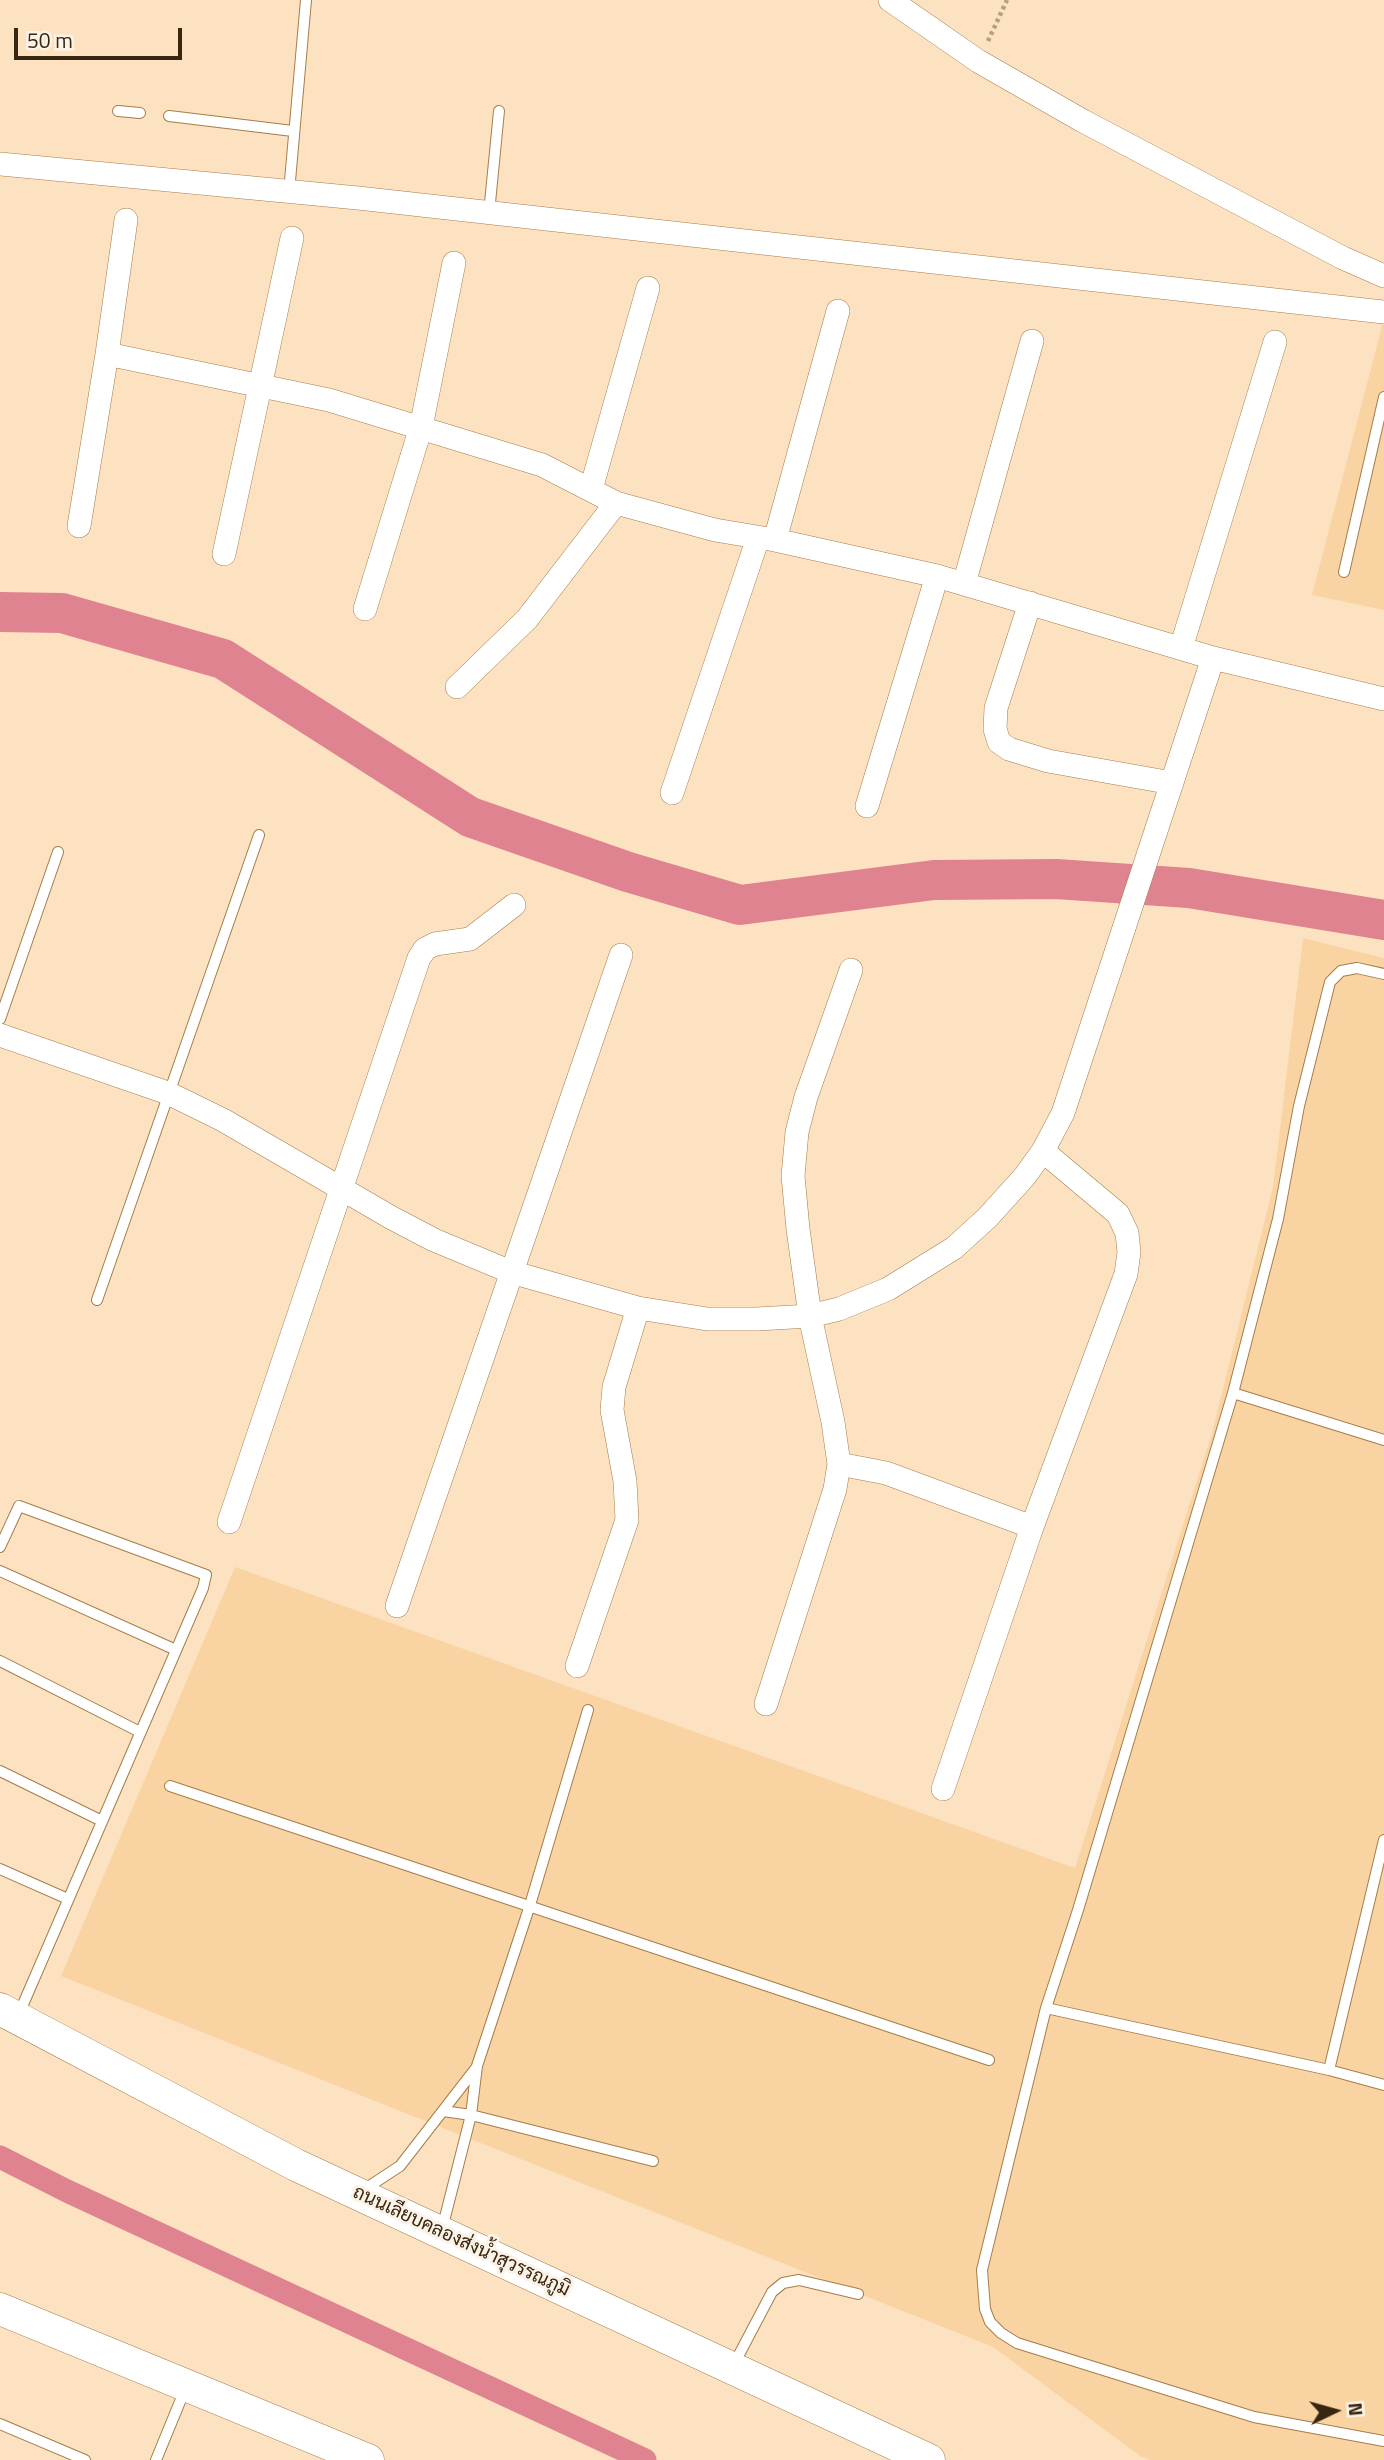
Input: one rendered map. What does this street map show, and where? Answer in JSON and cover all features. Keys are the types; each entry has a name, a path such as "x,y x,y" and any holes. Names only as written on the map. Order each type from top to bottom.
{"main road":[{"name":"ถนนเลียบคลองส่งน้ำสุวรรณภูมิ","path":"8,2014 296,2165 929,2460"},
{"path":"0,2309 187,2384 353,2457"}],"street":[{"path":"890,0 978,61 1083,121 1240,205 1384,276"},
{"path":"0,164 289,191 1384,312"},
{"path":"79,526 126,220"},
{"path":"224,554 292,238"},
{"path":"365,609 421,427 454,263"},
{"path":"591,489 648,288"},
{"path":"672,793 766,539 838,312"},
{"path":"964,584 1032,341"},
{"path":"1181,648 1275,342"},
{"path":"107,354 329,400 542,465 616,503 715,530 937,576 1213,658 1384,699"},
{"path":"457,687 527,618 616,503"},
{"path":"867,806 937,576"},
{"path":"1030,603 996,708 995,729 999,742 1009,749 1048,761 1172,783"},
{"path":"0,1035 168,1093 223,1120 434,1240 511,1272 638,1308 708,1319 810,1316 839,1309 888,1289 954,1248 988,1217 1025,1176 1043,1151 1063,1113 1213,658"},
{"path":"229,1522 419,958 425,949 435,944 470,939 514,905"},
{"path":"397,1606 621,956"},
{"path":"766,1704 835,1489 839,1464 833,1422 810,1316 797,1228 793,1176 797,1132 806,1097 851,970"},
{"path":"943,1789 1032,1527 1126,1274 1129,1252 1127,1233 1118,1214 1043,1151"},
{"path":"576,1666 627,1520 625,1480 612,1410 614,1387 638,1308"},
{"path":"839,1464 886,1473 1032,1527"}],"lane":[{"path":"289,191 306,0"},
{"path":"489,214 499,110"},
{"path":"118,111 140,113"},
{"path":"169,116 293,131"},
{"path":"1344,572 1384,397"},
{"path":"97,1300 259,835"},
{"path":"0,1019 58,852"},
{"path":"1384,974 1357,968 1341,971 1330,982 1299,1106 1278,1219 1233,1393 1078,1910 1046,2008 982,2270 983,2299 990,2322 1017,2343 1254,2417 1384,2441"},
{"path":"1233,1393 1384,1440"},
{"path":"0,1547 19,1506 206,1575 203,1588 68,1899 8,2014"},
{"path":"0,1571 176,1650"},
{"path":"0,1661 141,1732"},
{"path":"441,2233 471,2115 477,2066 530,1905 588,1710"},
{"path":"0,1771 102,1821"},
{"path":"170,1786 989,2060"},
{"path":"1329,2070 1384,1840"},
{"path":"0,1869 68,1899"},
{"path":"1046,2008 1329,2070 1384,2085"},
{"path":"357,2194 400,2166 477,2066"},
{"path":"443,2111 471,2115 653,2161"},
{"path":"732,2368 772,2292 783,2283 799,2280 858,2294"},
{"path":"156,2460 187,2384"},
{"path":"0,2424 85,2460"}],"path":[{"path":"978,61 1007,0"}],"shaded area":[{"path":"1384,323 1384,610 1312,595"},
{"path":"1303,938 1384,958 1384,2460 1150,2460 1140,2456 993,2347 61,1976 235,1567 1075,1868 1212,1433 1273,1187"}],"waterway":[{"path":"0,612 62,613 223,659 470,817 628,872 740,905 934,880 1056,879 1189,888 1384,920"},
{"path":"0,2157 67,2191 645,2460"}]}
